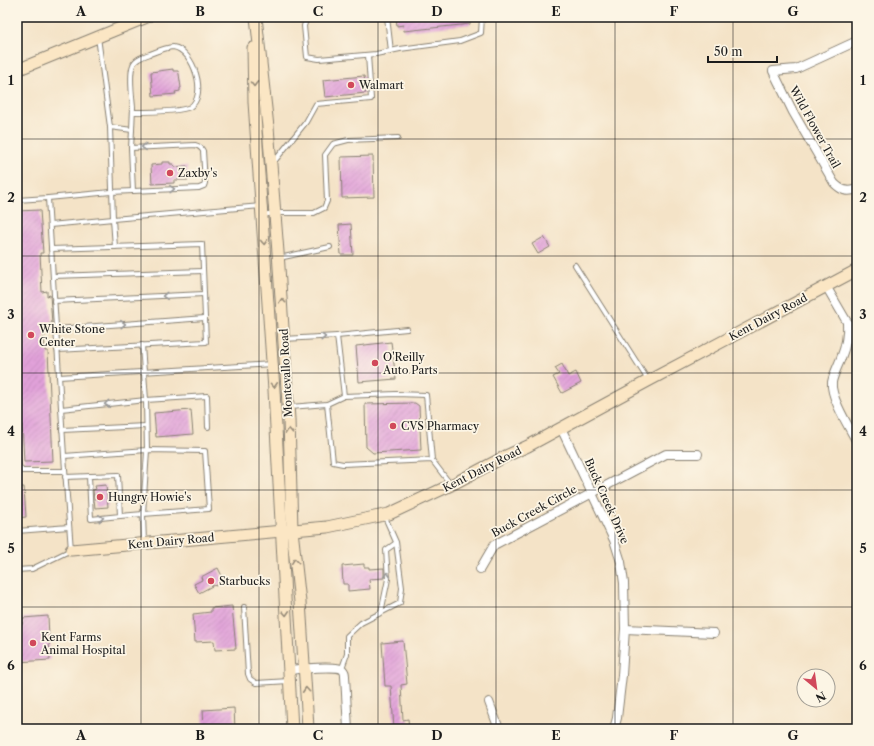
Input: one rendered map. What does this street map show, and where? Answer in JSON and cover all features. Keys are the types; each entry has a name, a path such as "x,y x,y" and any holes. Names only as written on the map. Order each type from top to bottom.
{"main road":[{"path":"17,70 147,17"},
{"name":"Montevallo Road","path":"252,17 254,102 272,364 287,530 289,670 292,729"},
{"name":"Montevallo Road","path":"256,17 268,127 284,339 291,474 287,530 300,602 308,729"},
{"name":"Kent Dairy Road","path":"71,550 327,527 389,514 451,485 561,428 857,270"}],"street":[{"name":"Wild Flower Trail","path":"857,41 796,69 773,71 793,112 834,184 843,190 851,191 857,189"},
{"path":"826,286 847,322 857,331"},
{"path":"847,322 848,331 846,343 835,373 832,389 838,406 857,442"},
{"name":"Buck Creek Drive","path":"561,428 614,540 621,562 624,583 625,629 622,675 617,718 614,729"},
{"name":"Buck Creek Circle","path":"480,569 494,545 592,493 666,454 698,454"},
{"path":"625,629 714,633"},
{"path":"289,670 321,667 342,668 345,676 348,729"},
{"path":"489,702 499,729"}],"lane":[{"path":"307,17 304,26 307,57 320,59 376,54 400,49 460,41 481,33 482,17"},
{"path":"387,17 391,51"},
{"path":"98,37 110,127 114,247"},
{"path":"132,112 189,108 194,104 197,98 198,86 194,66 181,50 173,47 141,57 133,63 131,70 131,148 133,191"},
{"path":"271,164 306,122 316,104 371,99 368,55"},
{"path":"110,127 132,130"},
{"path":"50,225 112,218 262,210 275,213 314,213 324,208 327,201 326,155 333,144 348,140 398,138"},
{"path":"17,200 111,192 199,188 204,186 203,151 199,146 131,148"},
{"path":"17,570 32,569 71,550 65,477 48,198"},
{"path":"51,249 202,244 206,342 57,350"},
{"path":"279,258 330,247"},
{"path":"574,265 648,381"},
{"path":"53,276 203,271"},
{"path":"54,301 204,294"},
{"path":"56,329 205,318"},
{"path":"284,339 337,336 407,329"},
{"path":"337,336 344,396"},
{"path":"142,345 146,400 147,450 143,514 144,544"},
{"path":"59,377 272,364"},
{"path":"288,407 327,404 344,396 396,394 426,395 432,460 451,485"},
{"path":"61,409 146,400 207,396 208,427"},
{"path":"327,404 333,462 343,464 432,460"},
{"path":"62,430 146,426"},
{"path":"17,450 19,466 22,471 65,471"},
{"path":"64,456 147,450 205,451 209,509 91,519 89,476"},
{"path":"65,477 118,476 120,516"},
{"path":"342,668 347,654 347,636 361,623 400,602 402,588 396,543 383,515"},
{"path":"17,531 69,527"},
{"path":"381,612 388,579 386,550 396,543"},
{"path":"244,607 248,674 250,679 256,683 290,681"}],"building":[{"path":"396,17 470,17 470,24 404,31 403,25 397,26"},
{"path":"173,69 173,71 178,71 179,74 180,91 175,92 176,94 153,96 151,72"},
{"path":"364,76 366,93 325,97 323,80"},
{"path":"373,156 374,197 342,198 341,157"},
{"name":"Zaxby's","path":"162,162 170,162 170,164 173,164 174,167 187,166 188,180 174,180 174,183 152,184 151,165 162,164"},
{"name":"White Stone Center","path":"40,210 43,253 40,253 42,292 47,291 47,296 50,295 52,324 49,324 44,337 45,351 48,351 53,461 24,462 17,353 17,211"},
{"path":"351,224 353,255 341,255 339,225"},
{"path":"544,237 550,247 538,254 532,244"},
{"name":"O'Reilly Auto Parts","path":"391,342 396,379 359,382 356,346"},
{"path":"562,364 568,376 576,372 581,383 562,393 553,377 559,374 555,368"},
{"name":"CVS Pharmacy","path":"415,403 419,406 421,450 373,453 366,447 365,404"},
{"path":"191,410 193,434 156,437 154,413"},
{"name":"Hungry Howie's","path":"106,485 108,507 95,508 93,490 96,489 95,486"},
{"path":"17,487 24,487 26,517 17,518"},
{"path":"364,564 364,567 369,567 369,569 384,568 384,578 369,579 370,589 348,591 348,584 343,584 342,566"},
{"name":"Starbucks","path":"218,568 224,582 215,586 214,585 199,593 194,584 202,580 201,577"},
{"path":"232,606 236,649 215,650 214,641 195,642 193,614 211,612 211,608"},
{"name":"Kent Farms Animal Hospital","path":"48,616 50,660 17,662 17,626 22,625 23,618"},
{"path":"403,641 407,684 401,685 403,720 408,719 409,728 394,729 391,686 385,686 382,643"},
{"path":"234,708 235,729 204,729 203,710"}],"place":[{"name":"Walmart","path":"351,85"},
{"name":"Zaxby's","path":"170,173"},
{"name":"White Stone Center","path":"31,335"},
{"name":"O'Reilly Auto Parts","path":"375,363"},
{"name":"CVS Pharmacy","path":"393,426"},
{"name":"Hungry Howie's","path":"100,497"},
{"name":"Starbucks","path":"211,581"},
{"name":"Kent Farms Animal Hospital","path":"33,643"}]}
